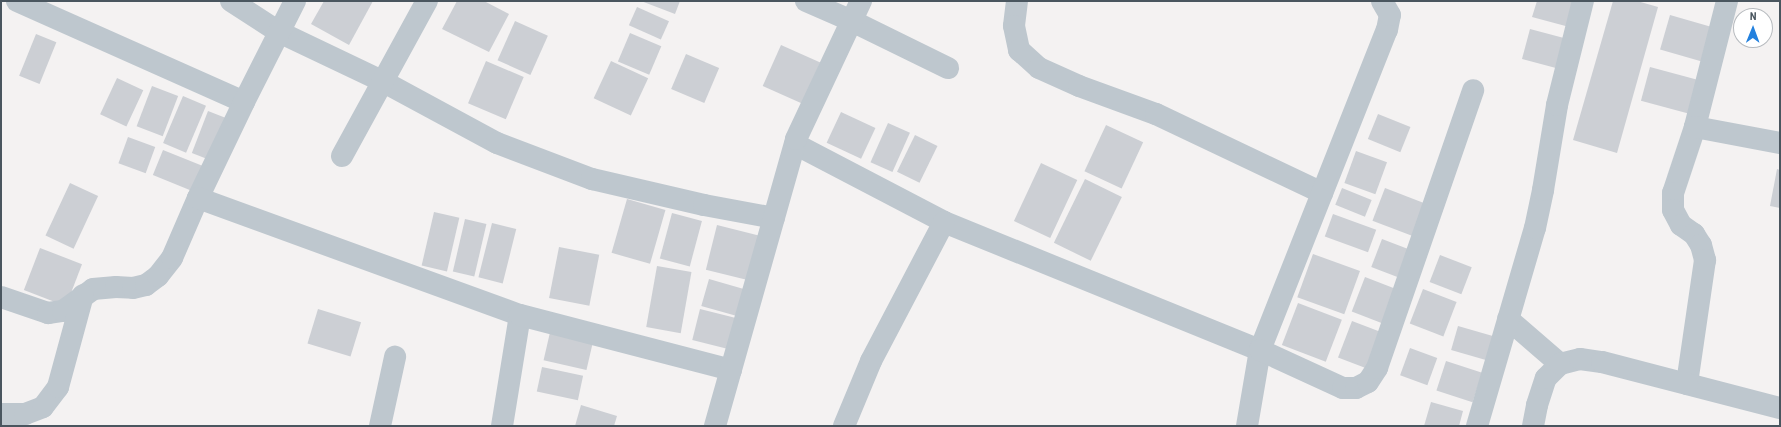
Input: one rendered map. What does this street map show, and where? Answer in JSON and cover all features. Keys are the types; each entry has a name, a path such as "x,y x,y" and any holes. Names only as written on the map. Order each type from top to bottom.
{"street":[{"path":"17,1 244,102"},
{"path":"231,1 279,32 384,82 497,143 592,179 704,205 774,218"},
{"path":"1,298 48,313 63,311 93,289 116,287 133,288 146,285 158,276 172,258 198,198 295,1"},
{"path":"342,156 384,82 427,1"},
{"path":"806,1 852,20 948,68"},
{"path":"715,426 796,139 861,1"},
{"path":"1017,1 1014,26 1019,50 1039,68 1080,86 1156,114 1322,192"},
{"path":"1247,426 1260,350 1387,30 1390,15 1382,1"},
{"path":"1477,426 1535,228 1543,190 1557,104 1583,1"},
{"path":"1687,384 1705,260 1701,244 1694,234 1681,225 1673,210 1673,193 1694,127 1727,1"},
{"path":"795,144 944,222 1260,350 1343,388 1356,388 1368,382 1377,368 1473,90"},
{"path":"1694,127 1780,143"},
{"path":"198,198 520,315 731,370"},
{"path":"844,426 871,361 944,222"},
{"path":"1,414 25,420 43,406 58,387 83,295"},
{"path":"502,426 520,315"},
{"path":"1508,319 1560,364"},
{"path":"380,426 395,357"},
{"path":"1533,426 1537,405 1546,378 1560,364 1580,359 1602,362 1780,408"}],"building":[{"path":"324,1 373,1 349,45 311,24"},
{"path":"457,1 484,1 509,14 489,52 442,29"},
{"path":"641,1 680,1 675,14"},
{"path":"1537,1 1580,1 1573,28 1532,17"},
{"path":"1613,1 1637,1 1658,7 1617,153 1573,140"},
{"path":"637,7 669,21 661,40 629,25"},
{"path":"1670,15 1715,28 1705,63 1660,50"},
{"path":"515,21 548,36 530,75 498,60"},
{"path":"1530,29 1568,39 1560,69 1522,59"},
{"path":"630,33 661,46 649,75 618,62"},
{"path":"36,34 56,42 40,84 19,76"},
{"path":"781,45 820,62 802,104 763,86"},
{"path":"686,54 719,68 704,103 671,89"},
{"path":"486,61 524,77 506,119 468,103"},
{"path":"611,61 648,78 631,115 594,98"},
{"path":"1650,67 1697,80 1688,113 1641,101"},
{"path":"117,78 143,90 126,127 100,114"},
{"path":"152,86 178,96 163,136 137,126"},
{"path":"183,96 206,106 186,153 163,143"},
{"path":"208,111 229,119 212,161 192,153"},
{"path":"841,112 875,128 861,159 827,143"},
{"path":"1378,114 1410,127 1400,152 1368,139"},
{"path":"888,123 910,133 892,172 871,162"},
{"path":"1106,125 1143,142 1122,189 1084,171"},
{"path":"915,135 937,146 919,183 897,172"},
{"path":"128,137 155,147 146,173 118,163"},
{"path":"163,150 205,167 195,192 153,175"},
{"path":"1356,151 1387,162 1375,194 1344,183"},
{"path":"1041,163 1077,180 1050,238 1014,221"},
{"path":"1777,169 1780,170 1780,208 1770,206"},
{"path":"1085,179 1122,197 1091,261 1054,243"},
{"path":"70,183 98,196 74,249 45,236"},
{"path":"1342,188 1372,200 1365,217 1335,205"},
{"path":"1385,188 1425,203 1413,236 1372,221"},
{"path":"627,199 665,210 650,264 612,253"},
{"path":"434,212 459,218 447,271 422,266"},
{"path":"672,213 702,221 690,266 660,258"},
{"path":"1333,214 1376,230 1368,252 1325,237"},
{"path":"465,219 486,224 474,277 453,272"},
{"path":"492,223 516,229 503,283 478,277"},
{"path":"717,225 761,236 750,281 706,270"},
{"path":"1382,239 1408,249 1397,277 1371,267"},
{"path":"559,247 599,255 589,306 549,298"},
{"path":"40,248 82,264 66,306 24,290"},
{"path":"1313,254 1360,271 1344,314 1297,297"},
{"path":"1440,255 1472,267 1461,294 1430,282"},
{"path":"657,266 691,272 681,333 646,327"},
{"path":"1365,277 1399,290 1385,324 1352,312"},
{"path":"709,279 745,289 737,316 701,306"},
{"path":"1423,289 1457,302 1443,336 1410,324"},
{"path":"1298,303 1342,320 1326,362 1282,345"},
{"path":"318,309 361,322 351,357 307,343"},
{"path":"700,309 736,318 728,349 692,340"},
{"path":"1352,321 1383,333 1369,369 1338,357"},
{"path":"1458,326 1494,336 1487,360 1451,350"},
{"path":"551,328 594,338 586,370 544,360"},
{"path":"1410,348 1437,358 1427,385 1400,375"},
{"path":"1446,361 1482,373 1473,402 1436,390"},
{"path":"542,367 583,376 578,400 537,391"},
{"path":"1431,402 1463,411 1459,426 1424,426"},
{"path":"581,405 617,416 614,426 575,426"}]}
